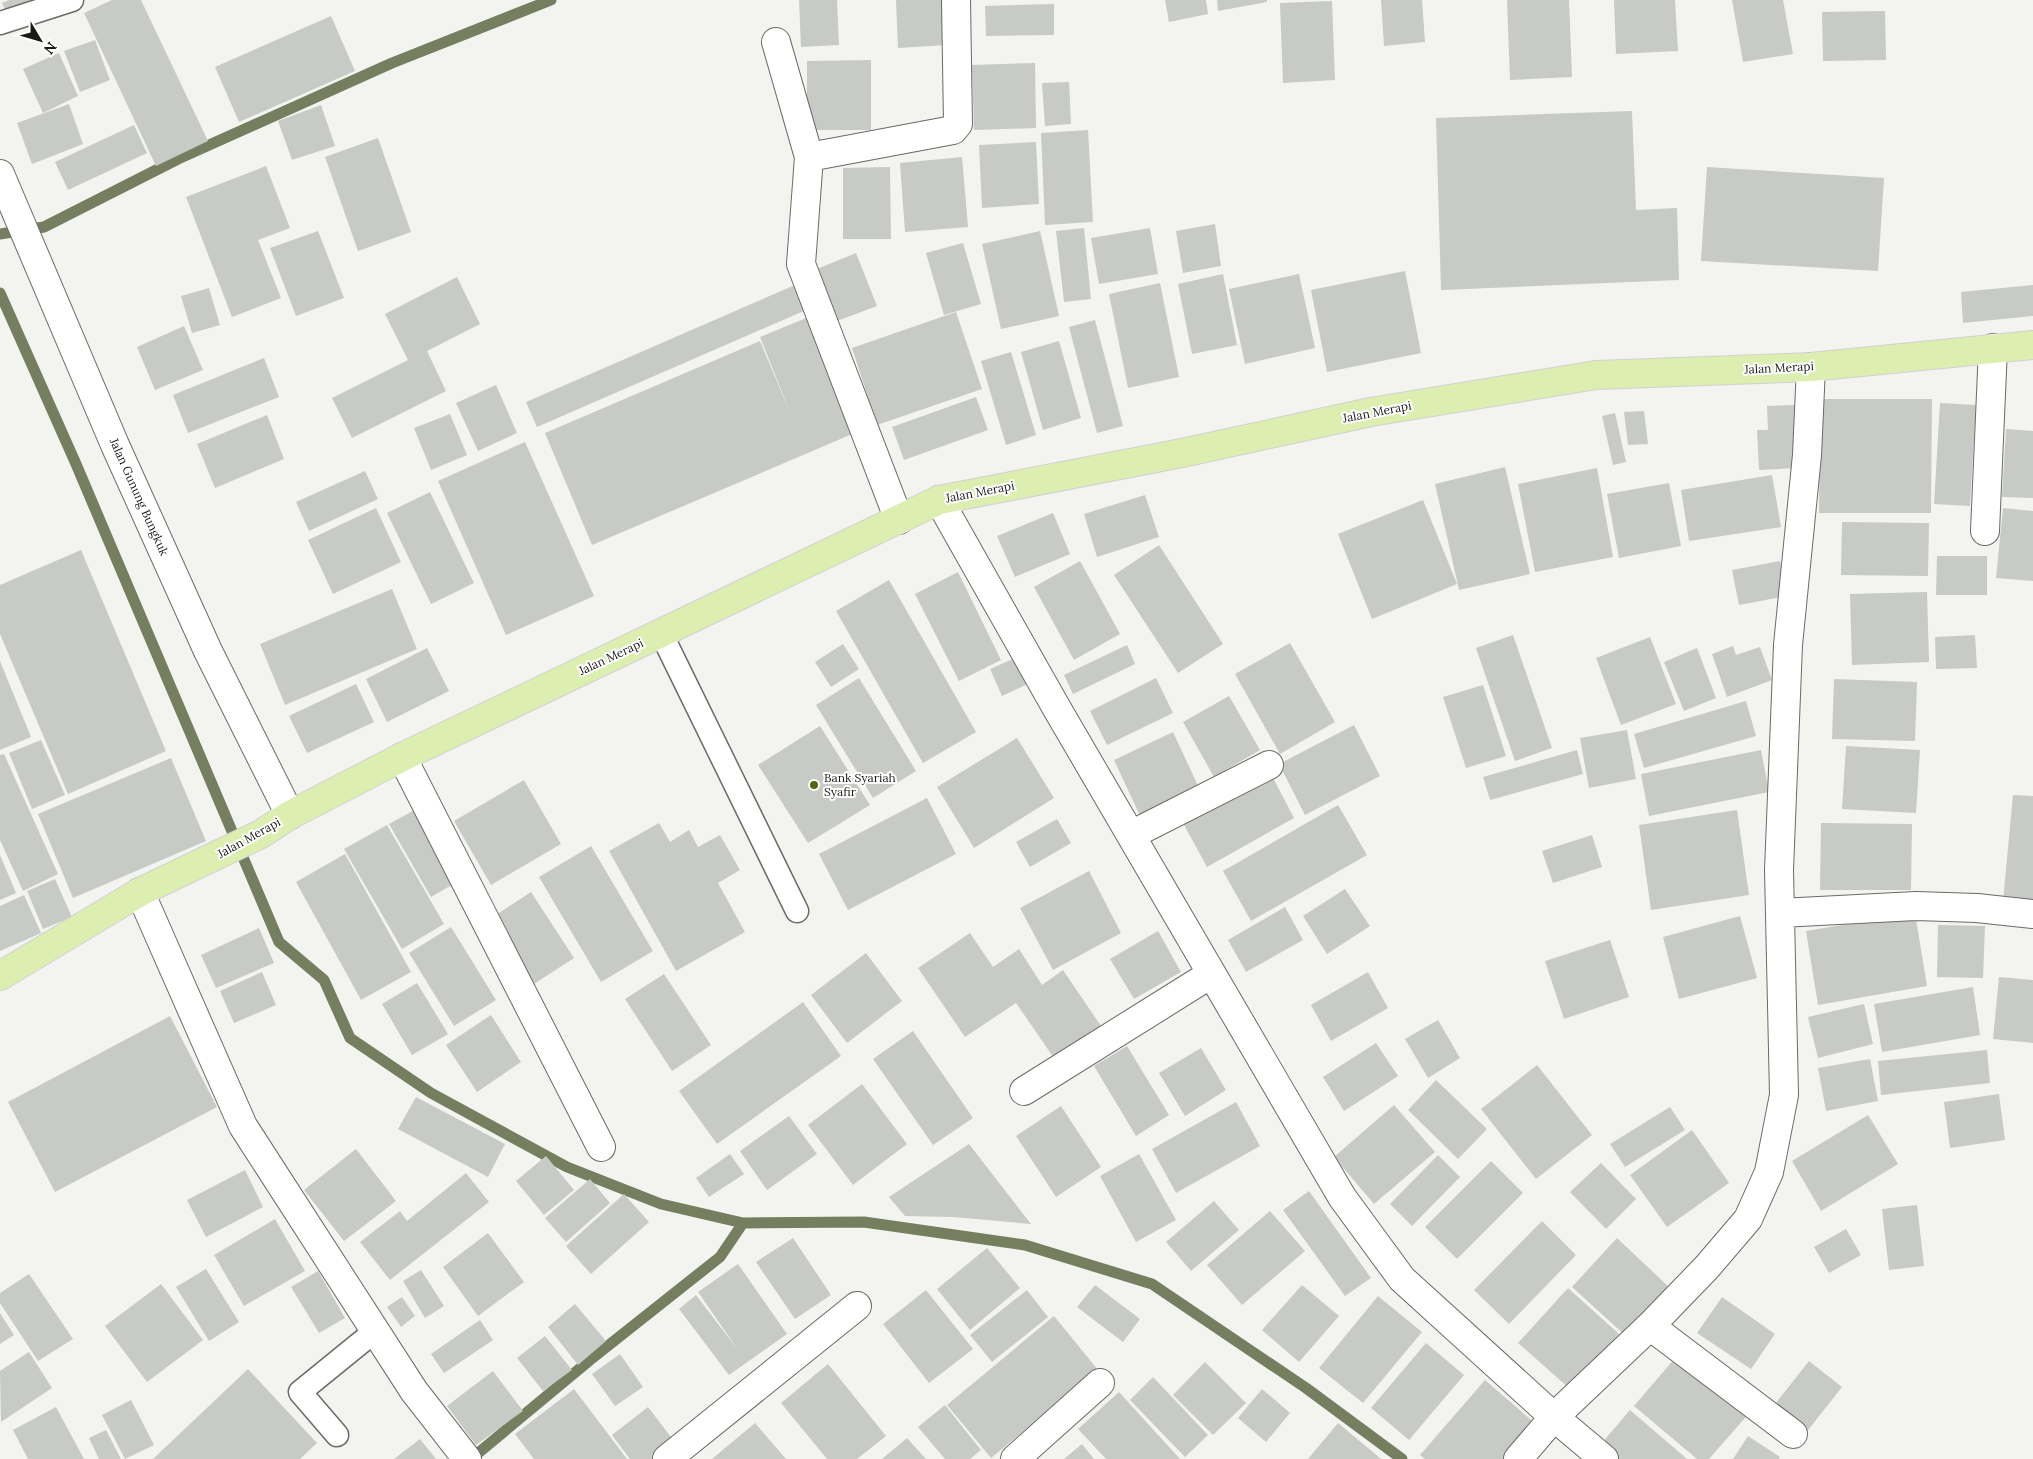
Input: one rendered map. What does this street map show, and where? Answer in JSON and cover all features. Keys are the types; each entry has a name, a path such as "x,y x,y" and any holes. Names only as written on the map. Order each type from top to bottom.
{"main road":[{"name":"Jalan Merapi","path":"0,976 140,892 261,834 290,815 402,757 939,500 1182,453 1371,412 1596,375 1811,367 2033,345"}],"street":[{"path":"809,157 956,128 958,124 956,0"},
{"path":"776,42 809,157 801,264 899,520"},
{"name":"Jalan Gunung Bungkuk","path":"0,174 115,445 208,651 290,815"},
{"path":"1986,531 1993,348"},
{"path":"1518,1459 1554,1417 1650,1326 1707,1267 1748,1219 1769,1172 1784,1095 1779,870 1788,645 1807,454 1811,367"},
{"path":"939,500 1211,974 1342,1197 1402,1279 1554,1417 1604,1459"},
{"path":"402,757 601,1146"},
{"path":"1131,835 1269,765"},
{"path":"140,892 243,1126 414,1391 464,1456"},
{"path":"1780,913 1916,906 1977,908 2033,914"},
{"path":"1024,1091 1211,974"},
{"path":"667,1459 857,1306"},
{"path":"1650,1326 1793,1434"},
{"path":"1015,1459 1100,1383"}],"lane":[{"path":"0,23 72,0"},
{"path":"661,633 796,911"},
{"path":"337,1435 300,1392 375,1331"}],"building":[{"path":"9,0 54,0 10,20 2,3"},
{"path":"112,0 141,0 208,141 156,166 84,13"},
{"path":"799,0 837,0 839,45 801,47"},
{"path":"896,0 944,0 947,45 898,48"},
{"path":"1165,0 1206,0 1208,14 1169,22"},
{"path":"1217,0 1267,0 1267,2 1218,11"},
{"path":"1381,0 1422,0 1425,42 1384,46"},
{"path":"1507,0 1569,0 1572,77 1510,80"},
{"path":"1614,0 1675,0 1678,51 1616,54"},
{"path":"1732,0 1783,0 1793,54 1743,62"},
{"path":"1332,1 1335,80 1283,83 1280,3"},
{"path":"1054,4 1054,35 986,36 985,6"},
{"path":"1885,11 1886,60 1823,61 1822,12"},
{"path":"331,16 355,71 239,122 215,67"},
{"path":"95,40 110,80 80,92 64,51"},
{"path":"59,53 78,96 43,113 23,69"},
{"path":"871,60 871,130 807,130 807,61"},
{"path":"1035,63 1036,128 974,130 972,65"},
{"path":"1069,82 1071,124 1045,126 1042,83"},
{"path":"69,104 83,144 32,164 17,123"},
{"path":"321,105 335,146 292,160 278,121"},
{"path":"1632,111 1636,210 1677,208 1679,280 1441,290 1436,118"},
{"path":"134,125 147,153 68,190 55,162"},
{"path":"1088,130 1093,222 1045,225 1041,133"},
{"path":"378,138 411,232 358,251 325,157"},
{"path":"1036,142 1039,204 982,208 979,145"},
{"path":"962,157 968,227 905,232 900,163"},
{"path":"266,166 290,228 258,240 281,298 232,317 186,197"},
{"path":"890,167 891,239 843,239 843,168"},
{"path":"1707,167 1884,178 1878,271 1701,261"},
{"path":"1215,224 1221,266 1183,273 1176,231"},
{"path":"1084,228 1091,299 1064,302 1056,231"},
{"path":"1150,228 1158,274 1099,284 1091,238"},
{"path":"318,231 344,298 296,316 270,248"},
{"path":"1040,231 1059,316 1001,329 982,244"},
{"path":"963,243 981,304 944,315 926,253"},
{"path":"856,253 877,306 837,321 817,269"},
{"path":"1405,271 1421,353 1327,372 1311,290"},
{"path":"1223,274 1237,345 1192,354 1178,284"},
{"path":"1299,274 1315,348 1245,364 1229,289"},
{"path":"457,277 480,324 427,351 446,391 352,438 332,398 408,360 385,314"},
{"path":"1160,283 1179,377 1128,388 1109,294"},
{"path":"795,285 806,310 537,427 526,402"},
{"path":"2033,285 2033,316 1963,323 1961,292"},
{"path":"209,288 220,325 192,333 181,296"},
{"path":"956,312 982,389 877,425 852,348"},
{"path":"811,316 857,432 592,545 545,433 760,341 791,415 760,337"},
{"path":"1095,320 1123,426 1097,433 1069,327"},
{"path":"184,326 203,370 155,390 137,347"},
{"path":"1059,341 1081,418 1043,430 1021,352"},
{"path":"1011,352 1036,435 1006,445 981,361"},
{"path":"264,358 279,397 188,433 173,395"},
{"path":"496,385 517,433 478,451 456,403"},
{"path":"976,397 988,430 904,460 892,427"},
{"path":"1820,399 1932,399 1931,513 1819,513"},
{"path":"1940,403 1976,405 1970,506 1934,504"},
{"path":"1795,405 1798,468 1759,470 1757,430 1768,430 1767,406"},
{"path":"1644,411 1648,444 1628,445 1624,412"},
{"path":"1615,413 1626,462 1613,465 1602,416"},
{"path":"450,414 467,455 431,470 414,428"},
{"path":"267,415 284,459 215,488 197,444"},
{"path":"2006,429 2033,431 2033,498 2002,497"},
{"path":"525,442 594,596 506,635 438,481"},
{"path":"1505,467 1530,574 1459,590 1435,484"},
{"path":"1597,468 1613,557 1535,572 1518,484"},
{"path":"365,471 378,499 309,531 296,502"},
{"path":"1772,475 1781,527 1689,541 1681,490"},
{"path":"1669,483 1681,546 1619,558 1607,494"},
{"path":"430,492 474,583 431,604 387,513"},
{"path":"1145,495 1159,537 1097,557 1084,514"},
{"path":"1423,500 1457,584 1372,619 1338,534"},
{"path":"376,508 401,562 333,594 308,540"},
{"path":"2003,508 2033,511 2033,581 1996,578"},
{"path":"1053,513 1070,554 1015,577 997,536"},
{"path":"1842,522 1929,523 1928,576 1841,575"},
{"path":"1159,545 1223,644 1178,673 1114,575"},
{"path":"81,550 166,751 68,794 0,634 0,585"},
{"path":"1937,556 1987,556 1987,595 1936,595"},
{"path":"1080,561 1120,634 1074,660 1034,587"},
{"path":"1780,561 1787,596 1739,605 1732,570"},
{"path":"958,572 1001,660 959,681 915,594"},
{"path":"889,580 976,732 923,763 836,611"},
{"path":"392,589 417,649 285,705 260,644"},
{"path":"1927,592 1929,662 1852,665 1850,594"},
{"path":"1513,635 1552,748 1515,761 1476,648"},
{"path":"1975,635 1977,668 1936,669 1935,637"},
{"path":"1650,637 1676,704 1621,725 1596,658"},
{"path":"1290,643 1335,722 1280,754 1235,674"},
{"path":"843,644 859,669 831,687 815,662"},
{"path":"1127,645 1135,664 1073,694 1064,675"},
{"path":"1733,646 1736,655 1760,647 1772,680 1727,697 1712,654"},
{"path":"427,648 449,691 387,722 366,679"},
{"path":"1697,648 1716,698 1684,711 1664,662"},
{"path":"1020,656 1032,682 1002,696 990,669"},
{"path":"0,661 31,737 0,750"},
{"path":"859,678 916,771 873,798 816,705"},
{"path":"1156,678 1173,713 1107,745 1090,711"},
{"path":"1834,679 1917,682 1915,741 1832,739"},
{"path":"356,684 374,722 307,753 289,716"},
{"path":"1483,685 1506,756 1466,768 1443,697"},
{"path":"1229,696 1260,750 1214,777 1183,722"},
{"path":"1746,701 1756,736 1644,768 1634,734"},
{"path":"1354,725 1380,776 1305,815 1279,764"},
{"name":"Bank Syariah Syafir","path":"820,726 870,805 808,843 758,765"},
{"path":"1627,730 1636,779 1589,788 1580,738"},
{"path":"1173,732 1200,790 1141,818 1114,760"},
{"path":"1017,738 1054,798 974,848 937,787"},
{"path":"41,740 65,795 32,809 9,753"},
{"path":"1846,746 1920,750 1916,813 1842,809"},
{"path":"1577,750 1583,774 1490,800 1483,777"},
{"path":"1761,750 1769,792 1649,816 1641,774"},
{"path":"4,754 58,874 23,891 0,840 0,755"},
{"path":"171,758 206,841 73,898 38,814"},
{"path":"1271,774 1294,818 1207,867 1183,823"},
{"path":"524,780 561,844 491,885 454,821"},
{"path":"2013,795 2033,796 2033,904 2003,901"},
{"path":"927,798 956,854 848,910 819,854"},
{"path":"1338,805 1367,855 1251,921 1223,871"},
{"path":"420,807 462,879 431,897 389,824"},
{"path":"1737,810 1749,895 1651,910 1639,825"},
{"path":"1057,819 1071,843 1030,867 1016,842"},
{"path":"659,823 670,842 689,830 698,847 720,835 740,870 718,883 745,932 676,971 609,851"},
{"path":"1821,823 1912,824 1911,890 1820,890"},
{"path":"387,825 444,924 402,949 344,849"},
{"path":"1592,835 1602,867 1553,883 1542,851"},
{"path":"591,846 653,951 601,982 539,877"},
{"path":"345,854 411,972 361,1000 296,882"},
{"path":"0,855 16,893 0,900"},
{"path":"1089,871 1121,933 1053,970 1020,908"},
{"path":"55,879 72,917 43,929 27,891"},
{"path":"1345,889 1370,926 1327,954 1303,916"},
{"path":"531,892 574,958 534,984 491,918"},
{"path":"24,895 41,933 0,951 0,906"},
{"path":"1285,907 1303,940 1246,972 1228,940"},
{"path":"1915,913 1927,986 1818,1005 1806,931"},
{"path":"1740,916 1757,978 1679,999 1663,937"},
{"path":"1938,925 1985,926 1983,978 1937,977"},
{"path":"451,927 496,1000 454,1026 409,953"},
{"path":"259,928 274,963 216,988 201,955"},
{"path":"1158,931 1181,972 1134,999 1110,959"},
{"path":"970,933 993,967 1019,949 1042,985 1063,970 1103,1029 1056,1061 1016,1003 965,1037 918,968"},
{"path":"1610,940 1629,997 1564,1019 1545,961"},
{"path":"866,953 902,1001 847,1043 811,995"},
{"path":"262,972 276,1005 234,1023 220,991"},
{"path":"1368,972 1388,1008 1331,1041 1311,1005"},
{"path":"664,974 711,1045 672,1071 625,999"},
{"path":"1999,977 2033,980 2033,1043 1993,1039"},
{"path":"417,983 448,1034 412,1055 382,1004"},
{"path":"1973,987 1980,1035 1882,1052 1874,1004"},
{"path":"803,1002 841,1056 717,1144 679,1091"},
{"path":"1864,1004 1873,1044 1818,1058 1808,1017"},
{"path":"491,1015 521,1062 477,1092 446,1045"},
{"path":"170,1016 217,1107 55,1192 8,1102"},
{"path":"1438,1020 1460,1058 1428,1078 1405,1039"},
{"path":"913,1031 973,1118 933,1145 873,1059"},
{"path":"1376,1043 1398,1076 1344,1111 1323,1077"},
{"path":"1127,1046 1169,1115 1136,1136 1094,1066"},
{"path":"1201,1048 1226,1090 1185,1116 1159,1073"},
{"path":"1987,1050 1990,1083 1881,1095 1878,1061"},
{"path":"1870,1059 1878,1101 1826,1111 1818,1068"},
{"path":"1537,1065 1592,1135 1536,1179 1481,1109"},
{"path":"1436,1080 1487,1129 1458,1159 1408,1110"},
{"path":"862,1084 907,1144 853,1185 808,1125"},
{"path":"1999,1094 2005,1140 1950,1148 1944,1102"},
{"path":"416,1097 505,1144 488,1177 398,1129"},
{"path":"1236,1102 1260,1146 1176,1193 1152,1149"},
{"path":"1394,1105 1435,1152 1374,1204 1334,1157"},
{"path":"1061,1106 1101,1167 1056,1197 1016,1136"},
{"path":"1670,1107 1685,1130 1625,1167 1610,1144"},
{"path":"1868,1115 1898,1164 1821,1211 1792,1161"},
{"path":"789,1116 817,1154 767,1190 740,1151"},
{"path":"1692,1130 1729,1183 1667,1227 1630,1175"},
{"path":"969,1144 1031,1224 953,1217 905,1216 889,1197"},
{"path":"356,1149 396,1201 344,1241 304,1190"},
{"path":"730,1154 744,1174 709,1197 696,1178"},
{"path":"1139,1154 1176,1220 1136,1242 1100,1176"},
{"path":"1438,1155 1460,1177 1412,1226 1390,1204"},
{"path":"546,1156 574,1190 544,1215 516,1181"},
{"path":"1491,1161 1523,1193 1457,1259 1425,1227"},
{"path":"1601,1163 1636,1199 1606,1229 1570,1192"},
{"path":"245,1170 263,1207 206,1237 187,1200"},
{"path":"466,1173 489,1202 390,1280 360,1242 400,1211 407,1221"},
{"path":"590,1179 610,1203 566,1242 545,1218"},
{"path":"1309,1191 1371,1278 1345,1296 1283,1210"},
{"path":"624,1194 649,1222 591,1274 566,1246"},
{"path":"1214,1201 1239,1230 1191,1271 1166,1242"},
{"path":"1917,1205 1924,1266 1889,1270 1882,1209"},
{"path":"1270,1211 1305,1251 1242,1305 1207,1265"},
{"path":"275,1219 305,1271 244,1306 214,1255"},
{"path":"1542,1221 1576,1255 1509,1324 1474,1290"},
{"path":"1846,1229 1861,1255 1829,1273 1814,1247"},
{"path":"488,1233 524,1282 478,1316 443,1267"},
{"path":"793,1238 831,1295 795,1319 756,1262"},
{"path":"1617,1238 1671,1289 1627,1337 1572,1287"},
{"path":"987,1248 1020,1288 970,1330 937,1289"},
{"path":"738,1264 787,1334 729,1375 679,1309 696,1295 738,1350 698,1292"},
{"path":"206,1269 239,1322 209,1341 176,1287"},
{"path":"421,1270 444,1306 425,1318 403,1281"},
{"path":"318,1271 345,1318 319,1333 291,1287"},
{"path":"29,1274 73,1339 38,1361 0,1303 0,1293"},
{"path":"161,1284 203,1340 147,1382 105,1326"},
{"path":"1095,1285 1140,1319 1123,1342 1077,1307"},
{"path":"1302,1285 1339,1316 1299,1362 1262,1330"},
{"path":"1568,1288 1619,1334 1570,1389 1518,1343"},
{"path":"926,1290 973,1349 929,1383 883,1324"},
{"path":"1027,1290 1048,1317 992,1362 970,1335"},
{"path":"1378,1296 1422,1332 1363,1403 1319,1368"},
{"path":"402,1297 415,1316 401,1327 387,1307"},
{"path":"1722,1297 1775,1334 1751,1369 1697,1333"},
{"path":"575,1304 606,1341 578,1365 548,1327"},
{"path":"0,1313 14,1335 0,1344"},
{"path":"1054,1316 1098,1370 991,1458 947,1405"},
{"path":"480,1320 493,1340 444,1373 431,1354"},
{"path":"545,1336 572,1370 543,1391 517,1358"},
{"path":"1426,1343 1464,1375 1409,1440 1371,1408"},
{"path":"1681,1351 1751,1411 1709,1459 1697,1459 1634,1406"},
{"path":"29,1352 52,1388 1,1422 0,1371"},
{"path":"620,1354 643,1387 615,1406 592,1374"},
{"path":"1809,1361 1842,1387 1801,1439 1768,1413"},
{"path":"1205,1362 1246,1403 1213,1435 1173,1395"},
{"path":"828,1364 886,1436 857,1459 827,1459 781,1403"},
{"path":"248,1369 317,1443 300,1459 153,1459"},
{"path":"493,1371 523,1411 476,1445 447,1406"},
{"path":"1153,1377 1208,1435 1185,1457 1130,1400"},
{"path":"1485,1380 1538,1426 1509,1459 1425,1459 1420,1455"},
{"path":"574,1389 627,1459 534,1459 515,1434"},
{"path":"1262,1389 1290,1413 1266,1442 1238,1418"},
{"path":"1119,1392 1180,1459 1106,1459 1078,1429"},
{"path":"131,1400 154,1445 125,1459 102,1415"},
{"path":"945,1405 981,1450 970,1459 945,1459 918,1427"},
{"path":"56,1407 84,1459 28,1459 13,1430"},
{"path":"648,1407 674,1441 651,1459 630,1459 612,1435"},
{"path":"1630,1410 1687,1459 1619,1459 1601,1444"},
{"path":"755,1423 786,1459 712,1459"},
{"path":"1338,1423 1368,1448 1381,1459 1308,1459"},
{"path":"106,1430 121,1459 99,1459 89,1438"},
{"path":"1748,1436 1780,1457 1779,1459 1733,1459"},
{"path":"907,1438 926,1459 882,1459"},
{"path":"420,1439 436,1459 394,1459"},
{"path":"1082,1444 1094,1459 1064,1459"}],"waterway":[{"path":"0,234 44,227 178,159 392,63 551,0"},
{"path":"0,293 76,464 279,942 324,980 350,1038 431,1093 567,1167 661,1204 743,1223 864,1222 1025,1245 1152,1284 1306,1388 1402,1459"},
{"path":"471,1459 590,1360 720,1257 743,1223"}],"place":[{"name":"Bank Syariah Syafir","path":"814,785"}]}
